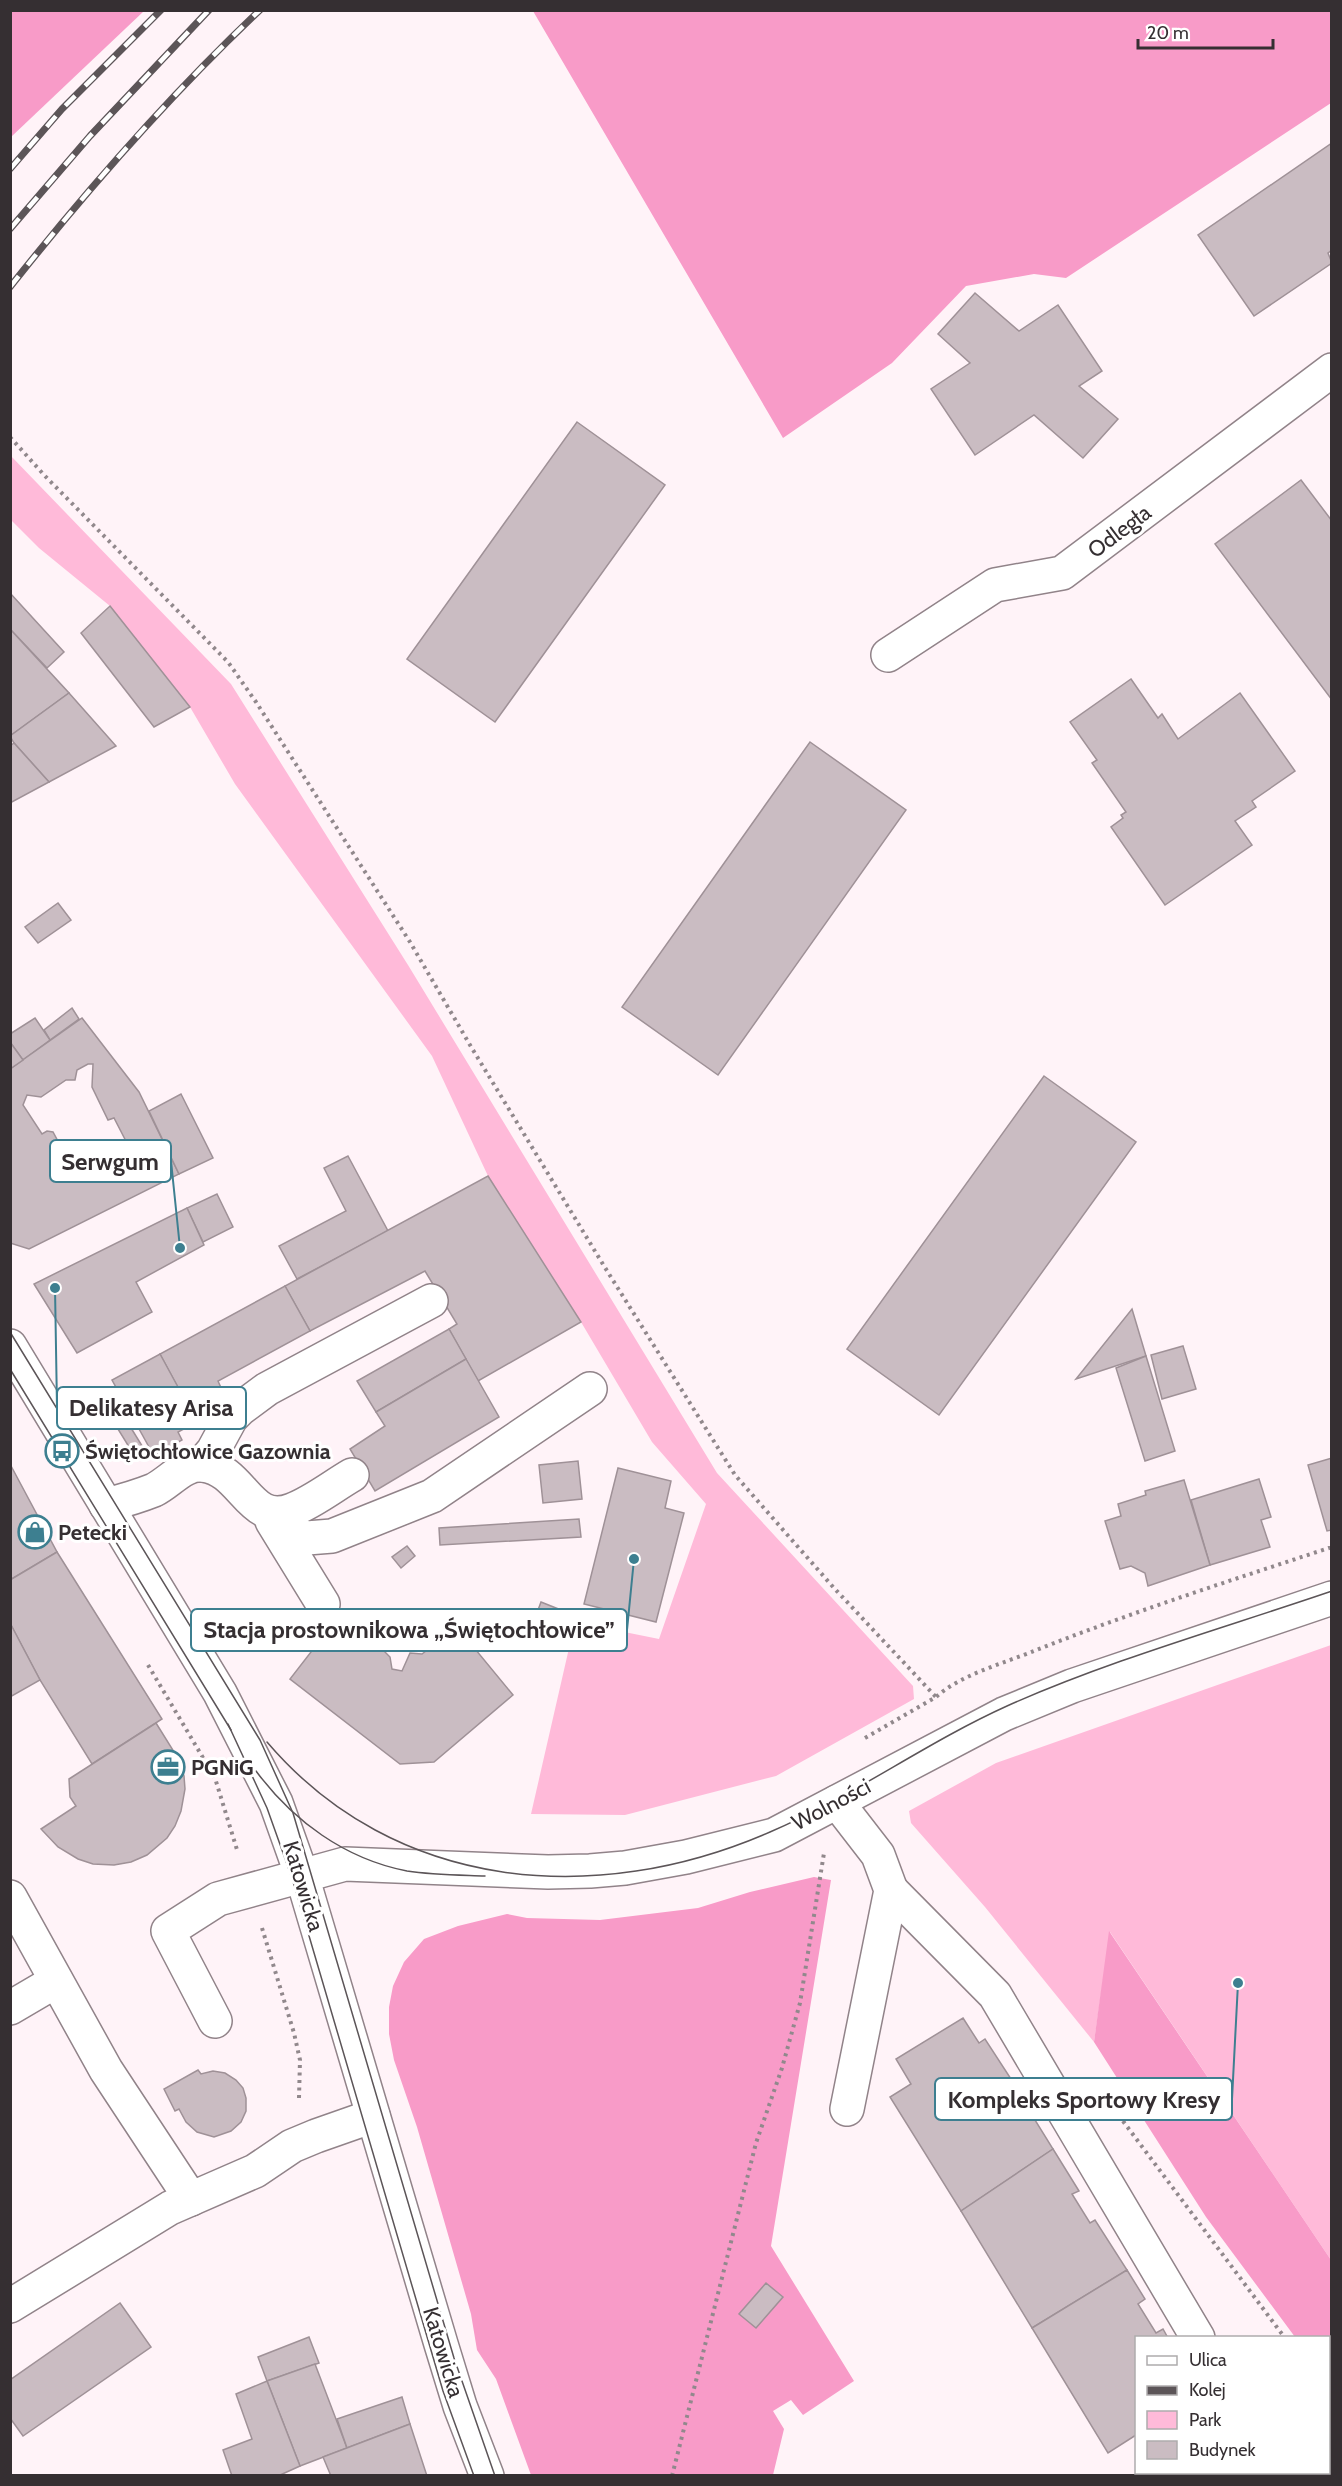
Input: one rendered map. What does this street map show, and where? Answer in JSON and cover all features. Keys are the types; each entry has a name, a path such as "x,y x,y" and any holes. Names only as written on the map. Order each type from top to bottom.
{"street":[{"name":"Odległa","path":"888,655 995,585 1062,573 1332,370"},
{"path":"106,1505 155,1489 179,1473 201,1465 213,1451 231,1418 267,1389 431,1301"},
{"name":"Katowicka","path":"10,1346 214,1685 256,1760 276,1803 302,1876 460,2406 487,2475"},
{"path":"201,1465 226,1472 247,1498 290,1533 307,1538 332,1536 432,1496 590,1389"},
{"path":"266,1515 291,1511 352,1475"},
{"path":"266,1515 323,1604"},
{"name":"Wolności","path":"215,2021 168,1930 218,1899 345,1864 548,1872 625,1868 686,1857 774,1834 1014,1710 1072,1686 1332,1598"},
{"path":"837,1802 878,1856 891,1890 995,1995 1197,2336"},
{"path":"848,2109 891,1890"},
{"path":"10,1897 106,2070 191,2199"},
{"path":"10,2008 56,1982"},
{"path":"10,2306 170,2208 255,2171 292,2146 372,2116"}],"path":[{"path":"10,437 45,476 228,662 411,942 470,1045 735,1475 834,1588 936,1697"},
{"path":"855,1744 936,1697 942,1691 983,1671 1105,1623 1332,1547"},
{"path":"148,1665 214,1778 294,2033 300,2060 299,2098 292,2105"},
{"path":"672,2475 756,2143 782,2068 800,2003 825,1845"}],"green space":[{"path":"10,455 231,684 408,965 717,1473 913,1686 914,1699 776,1776 625,1815 531,1814 575,1622 659,1639 706,1504 652,1442 581,1322 488,1176 432,1056 235,784 190,707 110,606 39,548 11,520"},
{"path":"1331,1645 1331,2260 1110,1932 1094,2042 985,1907 911,1823 909,1811 996,1763"}],"shaded area":[{"path":"11,10 144,10 144,11 11,137"},
{"path":"533,11 1331,11 1331,103 1066,278 1034,274 966,286 892,363 783,438"},
{"path":"814,1877 831,1880 771,2246 854,2381 803,2415 791,2400 773,2411 784,2429 773,2475 531,2475 496,2379 477,2350 471,2314 417,2127 394,2060 389,2034 389,2007 393,1986 404,1962 424,1939 458,1926 507,1914 527,1918 600,1920 698,1908 750,1892"},
{"path":"1109,1931 1331,2260 1331,2386 1330,2336 1294,2336 1206,2217 1094,2042"}],"building":[{"path":"1332,143 1332,250 1328,253 1332,263 1254,316 1198,235"},
{"path":"975,293 1019,331 1058,305 1102,371 1079,386 1118,419 1083,458 1034,415 975,455 931,389 970,363 938,334"},
{"path":"577,422 665,485 495,722 407,659"},
{"path":"1301,480 1332,521 1332,700 1215,544"},
{"path":"10,593 64,652 47,668 10,629"},
{"path":"110,606 190,707 154,727 81,633"},
{"path":"10,629 69,693 10,736"},
{"path":"1131,679 1158,718 1162,714 1178,739 1240,693 1295,771 1252,801 1256,807 1235,821 1252,845 1165,905 1111,827 1123,818 1121,815 1126,812 1092,763 1097,760 1070,722"},
{"path":"69,693 116,746 49,782 10,736"},
{"path":"810,742 906,810 718,1075 622,1007"},
{"path":"14,743 49,782 10,803 10,746"},
{"path":"58,903 71,920 38,943 25,927"},
{"path":"72,1008 79,1019 50,1040 44,1030"},
{"path":"35,1018 50,1040 23,1060 10,1042 10,1034"},
{"path":"82,1018 139,1092 179,1174 29,1249 10,1243 10,1069","holes":["93,1064 92,1087 108,1120 114,1118 130,1149 113,1156 110,1150 92,1159 95,1166 69,1178 54,1154 60,1145 53,1132 47,1131 42,1134 23,1105 27,1095 41,1097 66,1080 75,1080 77,1070"]},
{"path":"10,1042 23,1060 10,1069"},
{"path":"1044,1076 1136,1142 939,1415 847,1349"},
{"path":"181,1094 213,1158 179,1174 149,1111"},
{"path":"348,1156 388,1231 297,1279 279,1246 346,1211 324,1168"},
{"path":"488,1176 581,1322 478,1381 449,1329 457,1324 425,1271 310,1331 285,1286"},
{"path":"217,1194 233,1227 203,1242 187,1208"},
{"path":"187,1208 204,1245 136,1282 152,1312 77,1353 34,1284"},
{"path":"285,1286 310,1331 218,1381 222,1390 189,1408 160,1354"},
{"path":"1132,1309 1146,1356 1076,1379"},
{"path":"449,1329 466,1359 376,1412 357,1381"},
{"path":"1183,1346 1196,1389 1162,1399 1151,1355"},
{"path":"160,1354 197,1422 178,1432 182,1440 154,1456 112,1380"},
{"path":"1146,1356 1175,1451 1145,1461 1116,1368"},
{"path":"466,1359 499,1417 375,1491 350,1449 385,1426 376,1412"},
{"path":"123,1415 144,1449 134,1455 113,1421"},
{"path":"1332,1458 1332,1530 1327,1531 1308,1465"},
{"path":"578,1461 582,1499 543,1503 539,1465"},
{"path":"10,1464 57,1552 10,1580"},
{"path":"618,1468 671,1481 665,1508 684,1513 656,1622 584,1604"},
{"path":"1259,1479 1271,1517 1261,1520 1270,1547 1210,1565 1191,1500"},
{"path":"1184,1480 1210,1565 1148,1586 1145,1573 1131,1566 1120,1569 1105,1521 1121,1516 1118,1504 1146,1495 1145,1491"},
{"path":"579,1519 581,1537 440,1545 439,1528"},
{"path":"407,1546 415,1556 401,1568 392,1557"},
{"path":"57,1552 162,1719 92,1764 40,1680 10,1623 10,1580"},
{"path":"541,1602 561,1610 549,1642 529,1634"},
{"path":"335,1621 348,1631 355,1623 367,1636 378,1637 378,1645 390,1657 392,1669 402,1671 410,1653 422,1654 457,1627 513,1695 434,1762 400,1764 290,1679"},
{"path":"10,1623 40,1680 10,1697"},
{"path":"156,1723 176,1755 184,1776 185,1789 181,1811 167,1838 147,1855 131,1862 114,1865 93,1864 78,1859 58,1847 41,1829 76,1806 70,1797 69,1779"},
{"path":"963,2018 979,2043 985,2039 1011,2079 1004,2083 1021,2111 1027,2107 1053,2149 961,2211 890,2097 911,2084 896,2059"},
{"path":"198,2070 201,2074 213,2071 225,2073 243,2088 246,2111 241,2122 231,2131 214,2137 197,2132 186,2122 179,2109 175,2111 164,2089"},
{"path":"1053,2149 1079,2191 1072,2194 1090,2223 1095,2220 1127,2270 1032,2328 961,2211"},
{"path":"1127,2270 1145,2299 1138,2304 1156,2333 1163,2329 1167,2336 1135,2336 1135,2436 1108,2453 1032,2328"},
{"path":"766,2283 783,2297 756,2328 739,2314"},
{"path":"120,2303 151,2347 23,2436 10,2418 10,2380"},
{"path":"309,2337 319,2363 267,2381 258,2357"},
{"path":"315,2364 347,2448 300,2466 267,2381"},
{"path":"267,2381 300,2466 278,2476 232,2476 223,2450 252,2439 236,2394"},
{"path":"402,2397 410,2424 347,2448 337,2419"},
{"path":"410,2424 427,2476 331,2476 323,2457"}],"tram line":[{"path":"10,1332 260,1740 293,1813 454,2358 495,2476"},
{"path":"10,1369 231,1730"},
{"path":"267,1742 318,1792 375,1830 437,1856 501,1872 568,1876 636,1871 704,1856 770,1832 830,1803 947,1736 1046,1689 1127,1659 1332,1591"},
{"path":"228,1724 267,1808 292,1878 443,2391 474,2476"},
{"path":"256,1771 286,1806 304,1821 322,1835 362,1857 407,1871 485,1876"}],"railway":[{"path":"10,169 62,109 161,10"},
{"path":"10,229 90,136 209,10"},
{"path":"10,287 130,144 260,10"}],"place":[{"name":"Serwgum","path":"180,1248"},
{"name":"Delikatesy Arisa","path":"55,1288"},
{"name":"Świętochłowice Gazownia","path":"62,1451"},
{"name":"Petecki","path":"35,1532"},
{"name":"Stacja prostownikowa „Świętochłowice”","path":"634,1559"},
{"name":"PGNiG","path":"168,1767"},
{"name":"Kompleks Sportowy Kresy","path":"1238,1983"}]}
